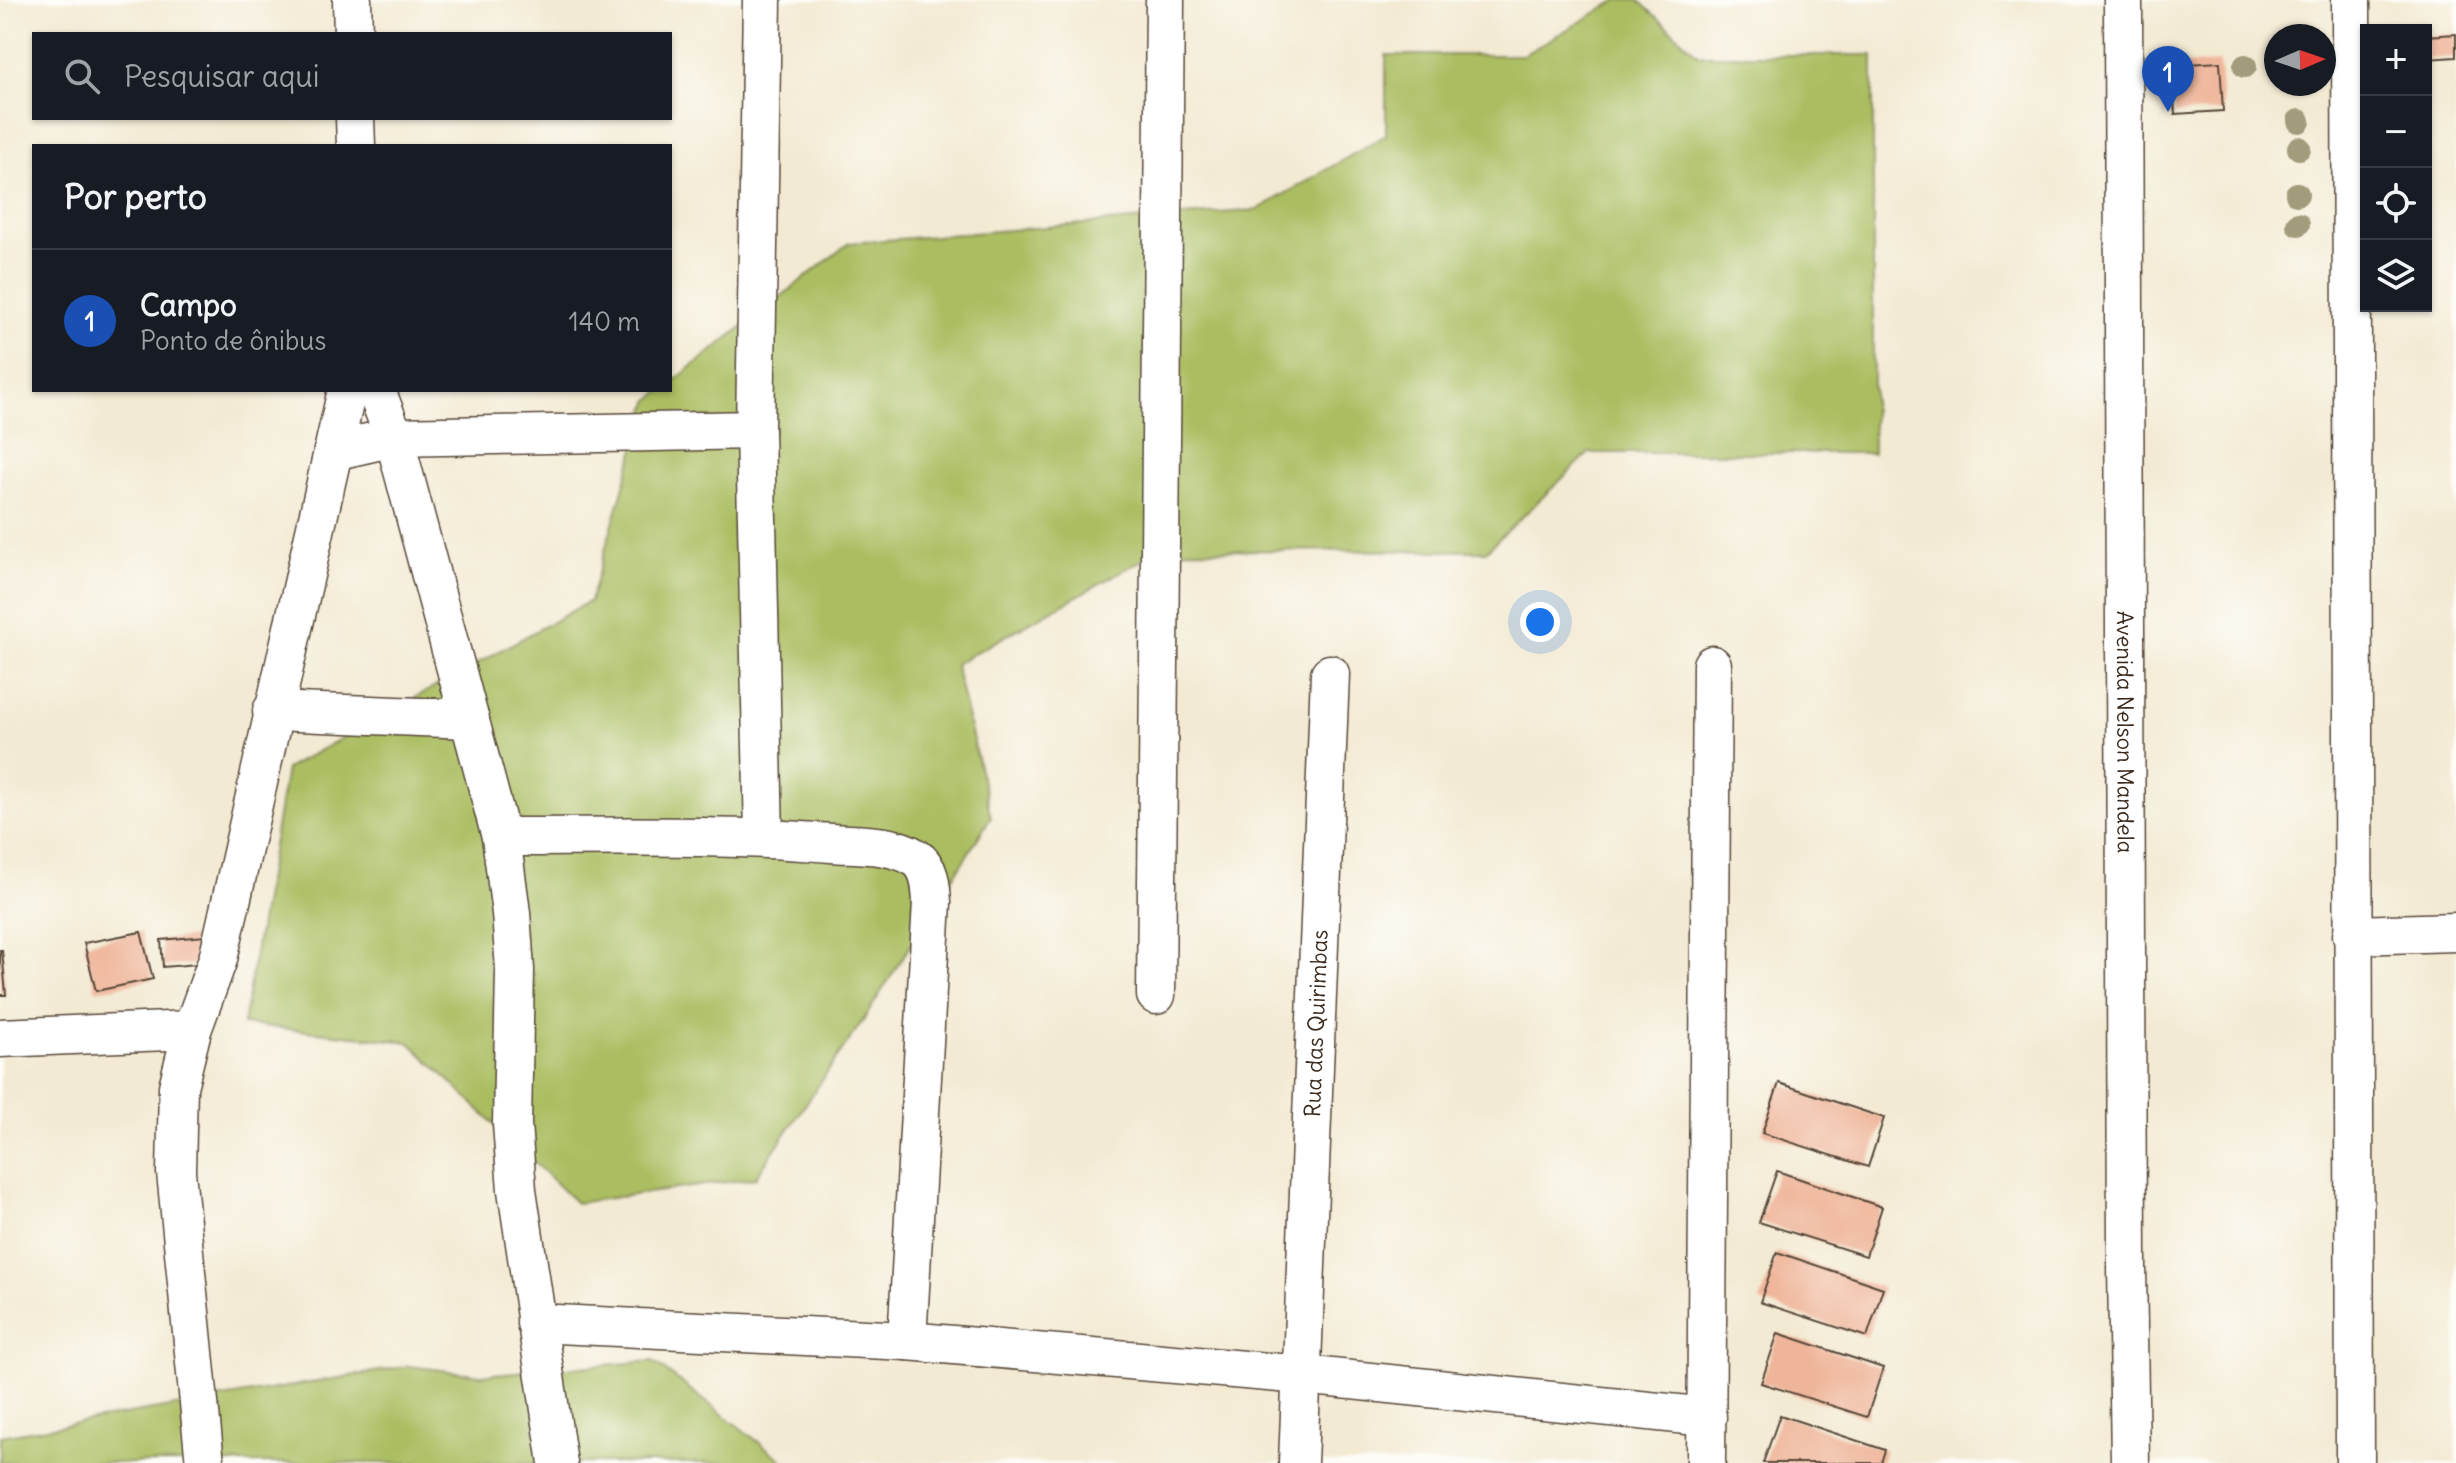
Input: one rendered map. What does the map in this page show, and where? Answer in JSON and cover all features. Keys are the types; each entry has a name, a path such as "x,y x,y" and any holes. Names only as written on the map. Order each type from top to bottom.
{"street":[{"path":"352,0 353,32"},
{"path":"762,0 755,430 764,837"},
{"path":"1156,995 1165,0"},
{"name":"Avenida Nelson Mandela","path":"2123,0 2130,1463"},
{"path":"2351,0 2355,1463"},
{"path":"355,120 356,144"},
{"path":"205,1463 176,1172 178,1087 192,1030 218,959 347,392"},
{"path":"377,392 394,437 501,837 515,970 512,1124 517,1190 558,1463"},
{"path":"333,451 394,437 755,430"},
{"path":"1706,1463 1712,665"},
{"name":"Rua das Quirimbas","path":"1298,1463 1330,674"},
{"path":"272,711 470,719"},
{"path":"501,837 764,837 877,846 919,859 930,877 932,902 907,1341"},
{"path":"2352,935 2456,932"},
{"path":"0,1038 192,1030"},
{"path":"536,1323 907,1341 1303,1375 1707,1417"}],"green space":[{"path":"1618,0 1638,0 1699,55 1873,55 1873,453 1589,453 1486,551 1160,550 955,664 991,817 866,1016 755,1178 576,1203 409,1042 243,1024 286,769 590,601 649,401 660,392 672,392 672,382 849,243 1257,210 1386,135 1386,55 1523,55"},
{"path":"653,1361 786,1463 0,1463 0,1436 409,1366 481,1375"}],"building":[{"path":"2456,34 2456,57 2432,59 2432,36"},
{"path":"2220,62 2223,111 2175,114 2172,65"},
{"path":"141,932 153,979 96,991 84,943"},
{"path":"205,936 208,963 163,967 161,940"},
{"path":"2,950 6,995 0,995"},
{"path":"1779,1083 1884,1118 1868,1167 1762,1133"},
{"path":"1777,1171 1882,1207 1866,1256 1759,1222"},
{"path":"1777,1252 1883,1288 1867,1337 1760,1302"},
{"path":"1778,1333 1883,1368 1867,1417 1761,1383"},
{"path":"1780,1415 1885,1450 1881,1463 1763,1463"}],"place":[{"name":"Campo","path":"2168,112"}]}
